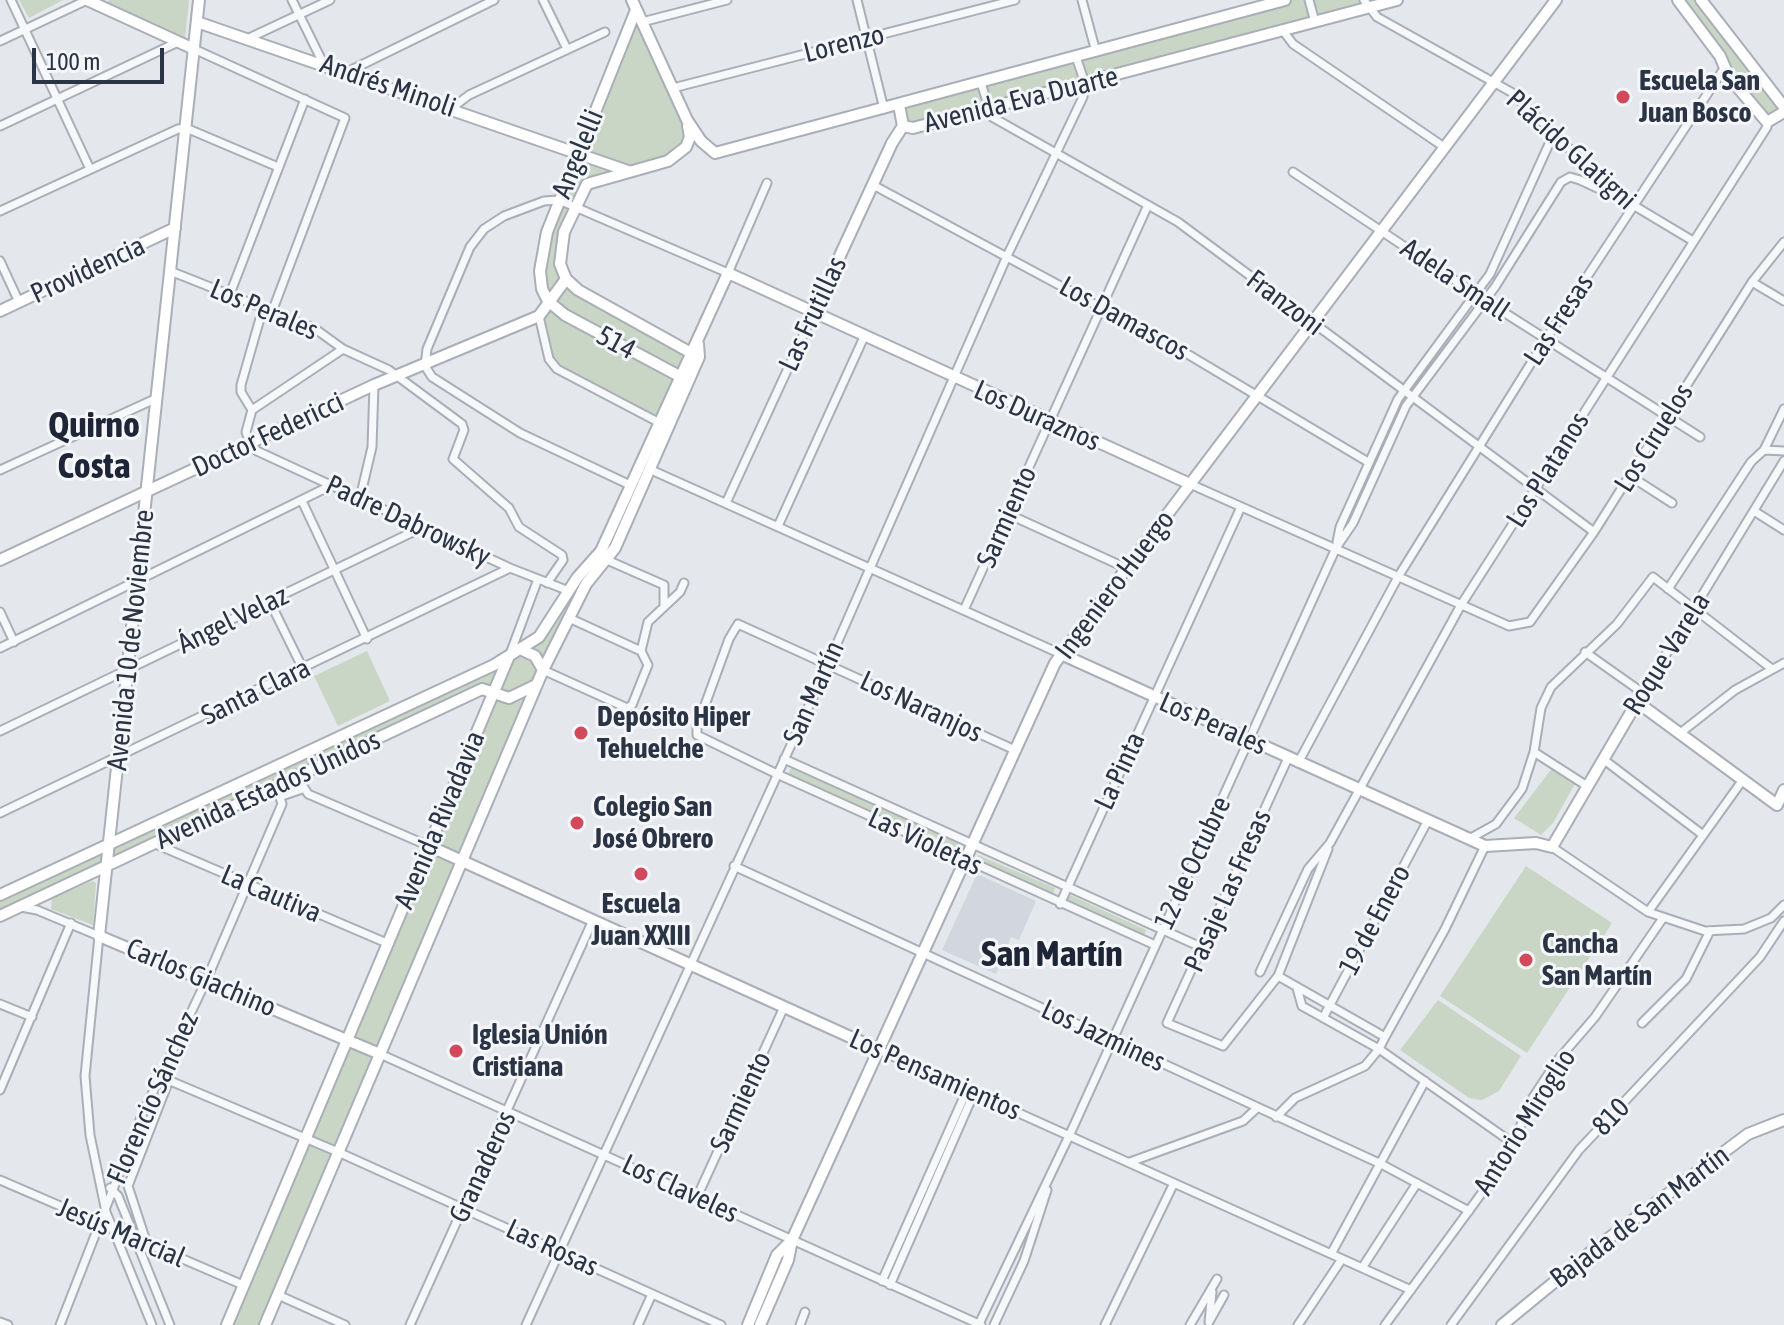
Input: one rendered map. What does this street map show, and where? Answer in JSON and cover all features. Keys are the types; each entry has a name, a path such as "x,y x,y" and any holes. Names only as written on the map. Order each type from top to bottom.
{"main road":[{"path":"87,0 194,49"},
{"name":"Avenida 10 de Noviembre","path":"99,936 199,0"},
{"name":"Avenida Eva Duarte","path":"1285,0 899,105 903,126 913,128 989,109 1284,32 1366,4 1397,0"},
{"name":"Ingeniero Huergo","path":"760,1325 788,1260 792,1240 1061,654 1556,0"},
{"path":"1678,0 1767,122 1784,109 1701,0"},
{"path":"634,5 687,120"},
{"name":"Angelelli","path":"548,301 542,289 541,261 547,232 634,5"},
{"name":"Andrés Minoli","path":"197,22 579,151 628,171"},
{"path":"884,109 899,105"},
{"name":"Avenida Eva Duarte","path":"687,120 701,141 715,153 884,109"},
{"name":"Angelelli","path":"566,279 560,264 560,249 574,206 587,184 668,161 681,153 690,137 687,120"},
{"name":"Las Frutillas","path":"813,314 903,126"},
{"name":"Providencia","path":"0,311 175,228"},
{"name":"Los Duraznos","path":"728,273 1190,484"},
{"name":"Avenida Rivadavia","path":"265,1325 536,685 586,584 607,560 728,273"},
{"path":"539,316 566,279"},
{"name":"514","path":"566,279 578,290 695,351"},
{"name":"514","path":"548,301 565,315 683,379"},
{"name":"Doctor Federicci","path":"0,560 374,385 539,316"},
{"path":"659,366 666,374 670,395"},
{"name":"Avenida Rivadavia","path":"227,1325 509,656 546,630 569,591 601,551 630,485 644,467 670,395 683,379"},
{"path":"520,649 535,656 543,670"},
{"name":"Los Perales","path":"1061,654 1466,840 1485,846 1536,843 1552,847"},
{"name":"Avenida Estados Unidos","path":"0,895 509,656"},
{"name":"Avenida Estados Unidos","path":"0,916 482,689 502,697 518,697 536,685"},
{"path":"1640,698 1679,734 1780,808 1784,790"},
{"name":"Roque Varela","path":"1552,847 1640,698"},
{"path":"289,760 297,776"},
{"path":"268,770 276,785"},
{"name":"Los Pensamientos","path":"429,846 879,1050"},
{"name":"Carlos Giachino","path":"99,936 380,1054"},
{"name":"Bajada de San Martín","path":"1502,1325 1748,1134 1784,1120"},
{"name":"Ingeniero Huergo","path":"748,1325 777,1255 792,1240"},
{"path":"1515,1325 1520,1309"}],"street":[{"path":"11,0 90,169"},
{"path":"0,41 87,0"},
{"path":"292,0 323,63"},
{"path":"247,39 330,0"},
{"path":"347,72 494,0"},
{"path":"543,0 567,49"},
{"path":"642,22 727,0"},
{"path":"857,0 884,109"},
{"name":"Lorenzo","path":"673,88 1015,0"},
{"path":"1082,0 1096,52"},
{"path":"1309,0 1315,22"},
{"name":"Plácido Glatigni","path":"1366,4 1377,17 1511,92 1621,199 1693,241"},
{"path":"452,108 469,95 605,32"},
{"path":"1284,32 1293,44 1444,147"},
{"path":"0,126 178,42"},
{"path":"194,49 345,118 272,312"},
{"path":"1076,57 1085,83"},
{"name":"Las Fresas","path":"1398,577 1546,339 1725,67"},
{"path":"981,83 989,109"},
{"name":"San Martín","path":"526,1325 828,664 1008,254 1083,97 1085,83"},
{"path":"230,294 305,99"},
{"name":"Franzoni","path":"989,109 998,121 1178,222 1594,532"},
{"name":"Los Platanos","path":"1260,972 1308,869 1330,843 1461,605 1767,127 1767,122"},
{"path":"0,211 168,130 186,128 278,167"},
{"name":"12 de Octubre","path":"980,1325 1030,1212 1050,1178 1336,548 1353,523 1413,397 1479,297 1554,133"},
{"name":"Adela Small","path":"1293,172 1594,372 1607,376 1700,437"},
{"name":"12 de Octubre","path":"1336,548 1340,527 1368,462 1404,391 1479,297 1495,287 1561,182 1570,177 1621,199"},
{"path":"728,273 767,183"},
{"name":"Los Damascos","path":"873,185 1101,305 1368,462"},
{"path":"559,200 533,204 504,216 476,237 427,349 425,366 432,377 520,433 630,485"},
{"name":"Los Duraznos","path":"559,200 728,273"},
{"name":"Sarmiento","path":"964,610 1148,205"},
{"name":"Los Ciruelos","path":"1517,626 1536,617 1594,532 1752,282 1784,242"},
{"path":"0,261 19,302"},
{"name":"Los Perales","path":"170,271 314,328 343,349 398,376 462,424 464,430 453,459 509,508 519,527 562,555 563,560 547,583"},
{"path":"1752,282 1784,301"},
{"path":"252,410 241,392 241,385 263,308"},
{"name":"Las Frutillas","path":"726,503 813,314"},
{"path":"539,316 549,359 557,369 658,422"},
{"path":"778,526 864,337"},
{"path":"250,444 245,425 252,410 343,349"},
{"path":"360,498 372,447 374,385"},
{"path":"0,470 157,398"},
{"path":"1668,589 1751,462 1764,450 1784,409"},
{"name":"Padre Dabrowsky","path":"250,444 264,455 421,528 569,591"},
{"path":"1764,450 1784,451"},
{"name":"Roque Varela","path":"1640,698 1784,461"},
{"name":"Los Perales","path":"644,467 1061,654"},
{"path":"1630,476 1672,503"},
{"name":"Los Duraznos","path":"1190,484 1509,626 1517,626"},
{"path":"0,648 332,485"},
{"path":"302,501 367,639"},
{"name":"La Pinta","path":"1060,904 1241,507"},
{"path":"1754,511 1784,530"},
{"path":"1008,514 1126,568"},
{"name":"Ángel Velaz","path":"0,731 421,528"},
{"path":"607,560 664,585 664,606"},
{"name":"Santa Clara","path":"0,813 510,568"},
{"name":"Pasaje Las Fresas","path":"1223,1046 1167,1023 1293,760 1398,577"},
{"path":"1466,840 1496,824 1522,789 1546,697 1585,652 1617,624 1653,577 1772,669"},
{"path":"509,656 538,579"},
{"path":"641,651 648,622 680,592 684,583"},
{"path":"270,602 303,669"},
{"path":"0,612 14,642"},
{"path":"543,670 627,708 632,705 648,665 641,651 569,618"},
{"name":"Los Naranjos","path":"697,735 706,696 738,624 1015,750"},
{"path":"1585,652 1640,698"},
{"path":"1679,734 1735,690 1784,663"},
{"name":"Las Violetas","path":"697,735 966,861 1155,945"},
{"path":"1534,752 1587,786"},
{"name":"Las Violetas","path":"784,759 1203,948"},
{"path":"1603,759 1703,835"},
{"path":"297,776 302,789"},
{"path":"1648,912 1742,781"},
{"path":"276,785 282,796 302,789 429,846"},
{"name":"Florencio Sánchez","path":"60,1325 142,1115 165,1079 248,885 282,796"},
{"name":"19 de Enero","path":"1323,1018 1427,822"},
{"name":"La Cautiva","path":"153,843 389,944"},
{"name":"Los Platanos","path":"1223,1046 1278,976 1320,879 1330,843"},
{"path":"1276,1117 1295,1098 1365,1066 1379,1049 1445,929 1485,846"},
{"path":"1552,847 1648,912 1710,931 1730,932 1753,927 1771,918 1784,905"},
{"name":"Los Jazmines","path":"734,866 1381,1164 1469,1211"},
{"name":"Carlos Giachino","path":"21,907 71,923 99,936"},
{"name":"Antorio Miroglio","path":"1385,1325 1514,1144 1546,1076 1595,1017 1663,918"},
{"name":"Granaderos","path":"410,1325 593,920"},
{"name":"810","path":"1451,1325 1579,1150 1760,957 1784,921"},
{"path":"0,1090 71,923"},
{"path":"1642,1023 1686,979 1710,931"},
{"name":"Avenida 10 de Noviembre","path":"99,936 85,1076 90,1135 106,1212 152,1325"},
{"path":"1278,976 1385,1037"},
{"path":"1297,988 1302,1006 1379,1049 1514,1144"},
{"path":"0,1004 32,1017"},
{"name":"Sarmiento","path":"697,1197 784,1007"},
{"name":"Los Pensamientos","path":"879,1050 1411,1290"},
{"name":"Los Claveles","path":"380,1054 980,1325"},
{"path":"147,1244 128,1186 165,1079"},
{"name":"Las Rosas","path":"165,1079 338,1152 721,1325"},
{"path":"1331,1254 1425,1081"},
{"path":"886,1283 970,1092"},
{"path":"1130,1162 1243,1121 1256,1109"},
{"name":"12 de Octubre","path":"994,1325 1024,1261 1050,1178"},
{"name":"Jesús Marcial","path":"0,1180 100,1226 243,1285"},
{"path":"101,1183 112,1190 170,1325"},
{"path":"1105,1325 1174,1183"},
{"path":"1362,1268 1417,1183"},
{"path":"1298,1325 1342,1259"},
{"path":"1190,1325 1215,1282 1208,1323"},
{"path":"638,1325 652,1294"},
{"path":"278,1295 345,1325"},
{"path":"1208,1323 1224,1295"},
{"path":"800,1325 805,1312"},
{"path":"0,1322 8,1325"}],"shaded area":[{"path":"977,874 1036,901 1019,940 1011,937 996,974 942,950"}],"green space":[{"path":"19,0 63,0 29,18"},
{"path":"189,0 185,38 107,2"},
{"path":"1285,0 1397,0 909,128 899,105"},
{"path":"1678,0 1701,0 1784,107 1767,122"},
{"path":"636,10 690,137 681,153 587,184 560,249 566,279 699,357 611,555 586,584 543,670 265,1325 227,1325 494,692 487,689 0,916 0,895 494,665 539,637 597,556 658,423 552,365 543,320 548,301 542,250"},
{"path":"367,651 390,701 338,726 314,676"},
{"path":"1553,767 1576,782 1553,823 1541,835 1514,818"},
{"path":"791,768 960,843 956,853 787,776"},
{"path":"978,855 1055,888 1052,896 976,862"},
{"name":"Cancha San Martín","path":"1526,866 1612,923 1527,1053 1440,996"},
{"path":"92,881 96,883 93,925 51,909 52,898"},
{"path":"1068,894 1146,930 1144,937 1065,902"},
{"path":"1438,1000 1521,1056 1499,1091 1482,1100 1469,1098 1400,1050"}],"place":[{"name":"Escuela San Juan Bosco","path":"1623,97"},
{"name":"Depósito Hiper Tehuelche","path":"581,733"},
{"name":"Colegio San José Obrero","path":"577,823"},
{"name":"Escuela Juan XXIII","path":"641,874"},
{"name":"Cancha San Martín","path":"1526,960"},
{"name":"Iglesia Unión Cristiana","path":"456,1051"}],"district":[{"name":"Quirno Costa","path":"94,446"},
{"name":"San Martín","path":"1052,955"}]}
